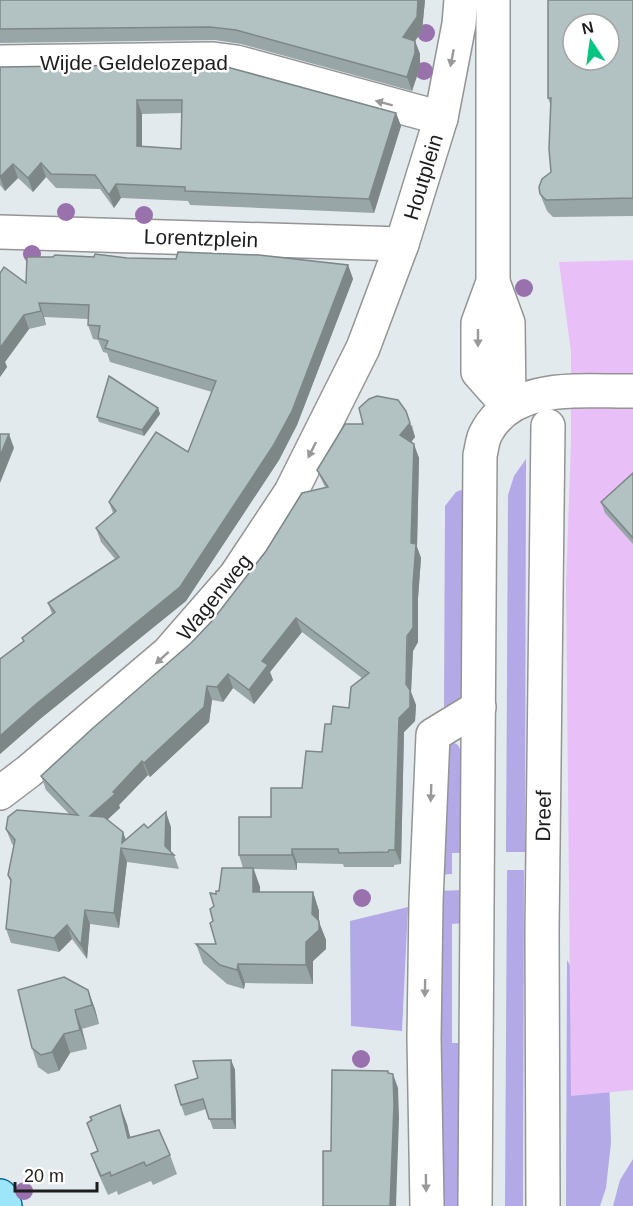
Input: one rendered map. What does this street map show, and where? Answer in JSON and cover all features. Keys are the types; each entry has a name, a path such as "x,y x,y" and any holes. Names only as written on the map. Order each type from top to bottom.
{"main road":[{"path":"0,1196 5,1206"}],"street":[{"name":"Houtplein","path":"363,348 402,244 441,118 459,24 461,0"},
{"path":"493,0 492,282 508,323 509,407"},
{"name":"Wijde Geldelozepad","path":"0,62 213,59 236,62 441,118"},
{"name":"Lorentzplein","path":"0,232 402,244"},
{"name":"Wagenweg","path":"0,793 168,653 236,575 291,492 363,348"},
{"path":"475,1206 480,456 485,435 495,419 509,407 526,398 546,393 633,391"},
{"name":"Dreef","path":"543,1206 542,919 548,426"},
{"path":"427,1206 425,970 433,735 479,707"}],"shaded area":[{"path":"633,260 633,1090 571,1096 566,583 571,443 571,352 559,262"},
{"path":"526,459 525,852 506,852 508,495 514,476"},
{"path":"461,490 465,522 464,686 461,699 446,709 444,706 445,506 456,492"},
{"path":"454,743 458,745 462,753 465,853 452,853 452,874 436,875 442,751"},
{"path":"507,870 524,870 523,1206 505,1206"},
{"path":"464,890 464,923 452,924 452,1043 463,1043 463,1206 434,1206 436,891"},
{"path":"408,907 402,1031 351,1026 350,921"},
{"path":"567,960 587,996 609,1073 611,1143 606,1188 600,1206 566,1206"},
{"path":"633,1159 633,1206 613,1206 620,1180"}],"building":[{"path":"0,0 418,0 417,17 403,37 415,41 415,53 407,77 236,30 210,27 0,29"},
{"path":"548,0 633,0 633,198 546,200 540,194 539,187 542,179 551,172 549,149 551,98 548,98"},
{"path":"207,64 227,67 396,113 369,199 185,191 185,187 116,184 109,195 95,175 51,174 41,163 28,178 13,164 0,177 0,67","holes":["137,100 182,100 181,149 137,146"]},
{"path":"178,252 259,255 348,265 292,411 273,446 180,587 0,736 0,659 24,641 22,638 55,612 48,603 119,557 96,528 116,511 109,502 156,432 188,452 216,381 105,348 108,341 98,338 100,326 88,325 89,305 39,303 41,311 24,315 0,348 0,273 4,267 26,283 27,257 53,257 55,255 94,257 95,254 127,258 176,259"},
{"path":"109,376 158,408 142,430 97,417"},
{"path":"377,396 398,400 406,411 410,423 400,435 414,444 411,543 416,544 413,628 407,636 406,684 410,690 410,707 399,718 395,850 339,853 338,849 292,849 292,855 239,855 239,817 271,817 271,788 302,788 306,751 322,752 325,724 331,724 333,706 349,708 351,687 369,673 296,618 262,661 268,665 249,690 228,674 217,687 207,686 204,707 144,763 142,761 113,792 115,794 90,816 104,817 123,832 122,843 144,824 148,828 166,812 165,846 174,855 121,848 114,913 85,910 81,945 67,925 54,938 6,929 11,880 8,875 15,840 6,829 8,817 17,810 78,815 41,776 191,643 212,621 266,551 302,493 328,487 317,470 345,424 363,424 359,408 369,399"},
{"path":"0,434 9,434 0,456"},
{"path":"633,473 633,538 601,502"},
{"path":"222,868 253,868 253,892 313,892 312,914 319,921 319,930 306,942 306,965 238,964 237,970 220,965 196,944 216,944 210,923 213,921 210,909 214,906 210,893 216,894 216,891 219,891"},
{"path":"64,977 88,990 92,1005 75,1010 80,1030 64,1034 52,1052 41,1055 32,1048 18,990"},
{"path":"231,1060 232,1119 209,1119 203,1099 181,1105 175,1085 198,1078 193,1061"},
{"path":"332,1070 388,1071 393,1074 390,1206 323,1206 323,1151 331,1151"},
{"path":"120,1105 128,1138 159,1130 170,1155 146,1166 144,1162 111,1176 110,1172 101,1176 91,1154 98,1151 87,1123 92,1120 90,1117"}]}
